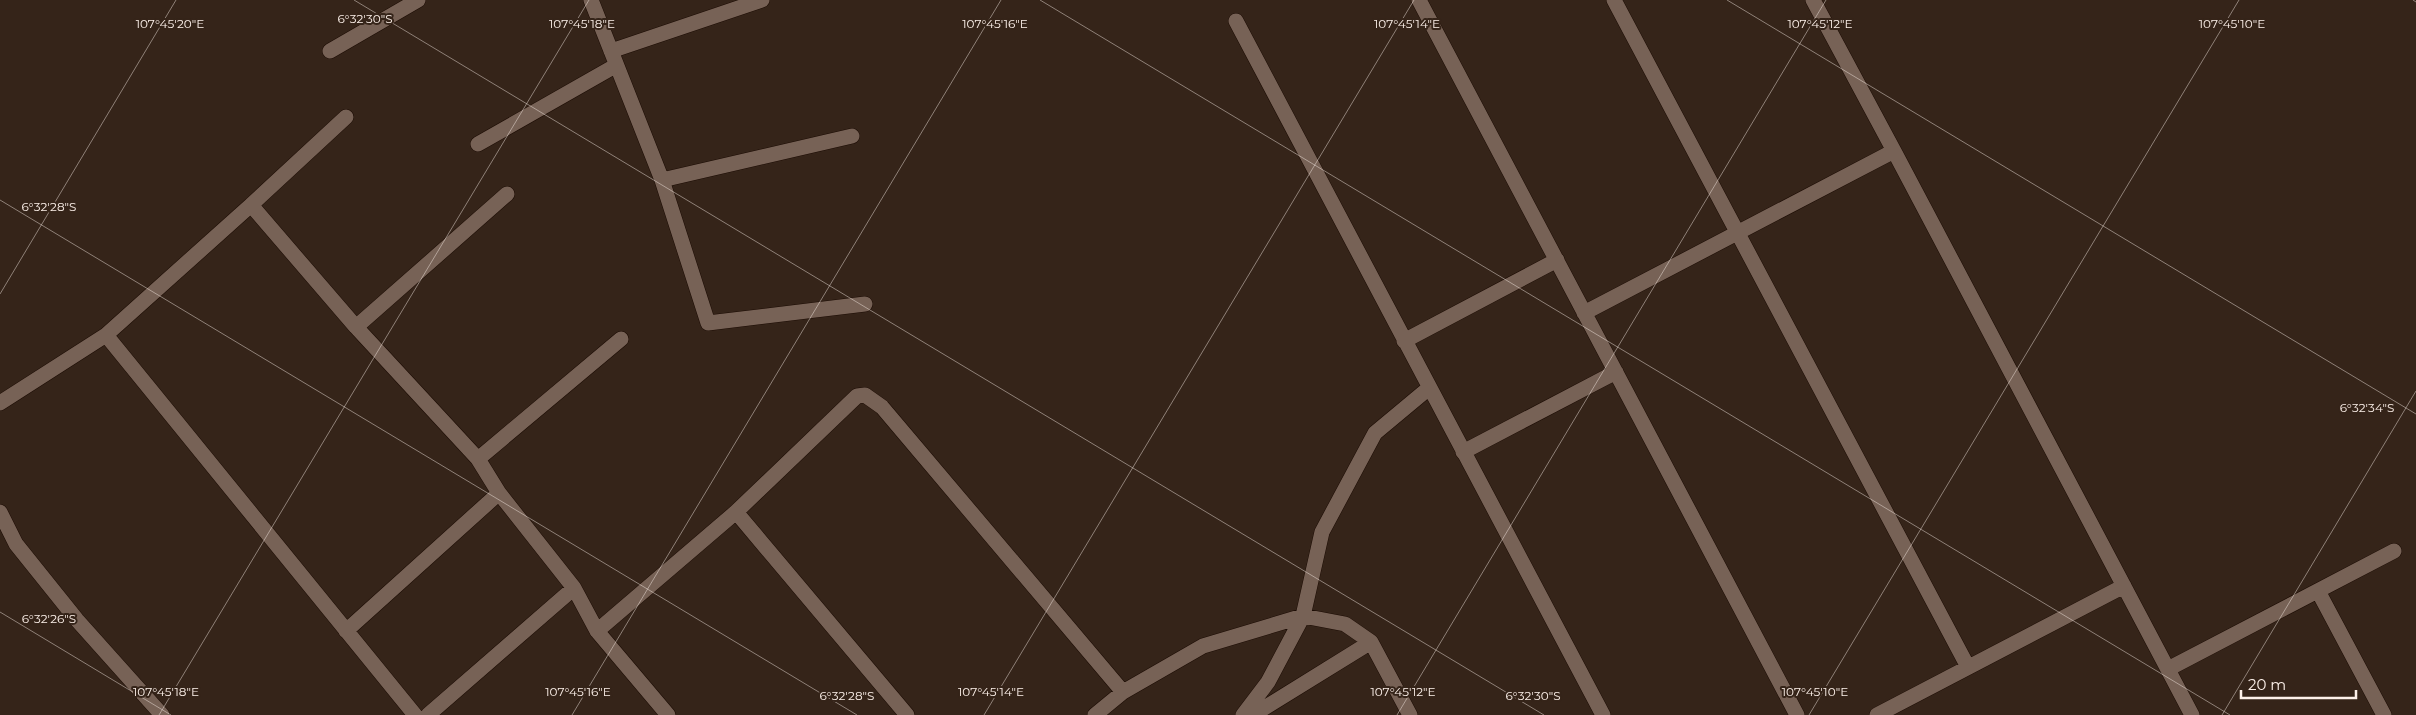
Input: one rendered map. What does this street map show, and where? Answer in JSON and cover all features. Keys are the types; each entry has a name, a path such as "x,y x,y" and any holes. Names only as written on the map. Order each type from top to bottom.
{"street":[{"path":"330,51 418,0"},
{"path":"590,0 662,180 708,323 865,304"},
{"path":"478,144 613,59 762,0"},
{"path":"1419,0 1797,715"},
{"path":"1614,0 1968,667"},
{"path":"1813,0 2192,715"},
{"path":"1236,21 1603,715"},
{"path":"0,403 106,335 346,117"},
{"path":"662,180 852,136"},
{"path":"1584,313 1894,152"},
{"path":"356,327 506,194"},
{"path":"251,205 356,327 478,459 499,492 574,588 597,630 668,715"},
{"path":"1404,341 1557,260"},
{"path":"106,335 415,715"},
{"path":"478,459 621,339"},
{"path":"1463,452 1616,372"},
{"path":"1243,715 1268,682 1303,616 1322,532 1375,433 1430,388"},
{"path":"597,630 736,512 857,396 865,395 882,407 1123,692"},
{"path":"346,631 499,492"},
{"path":"0,512 16,544 77,620 162,715"},
{"path":"736,512 907,715"},
{"path":"2168,669 2394,551"},
{"path":"1876,715 2124,586"},
{"path":"428,715 574,588"},
{"path":"2318,590 2384,715"},
{"path":"1095,715 1123,692 1203,646 1303,616 1345,624 1371,642 1410,715"},
{"path":"1253,715 1371,642"}]}
